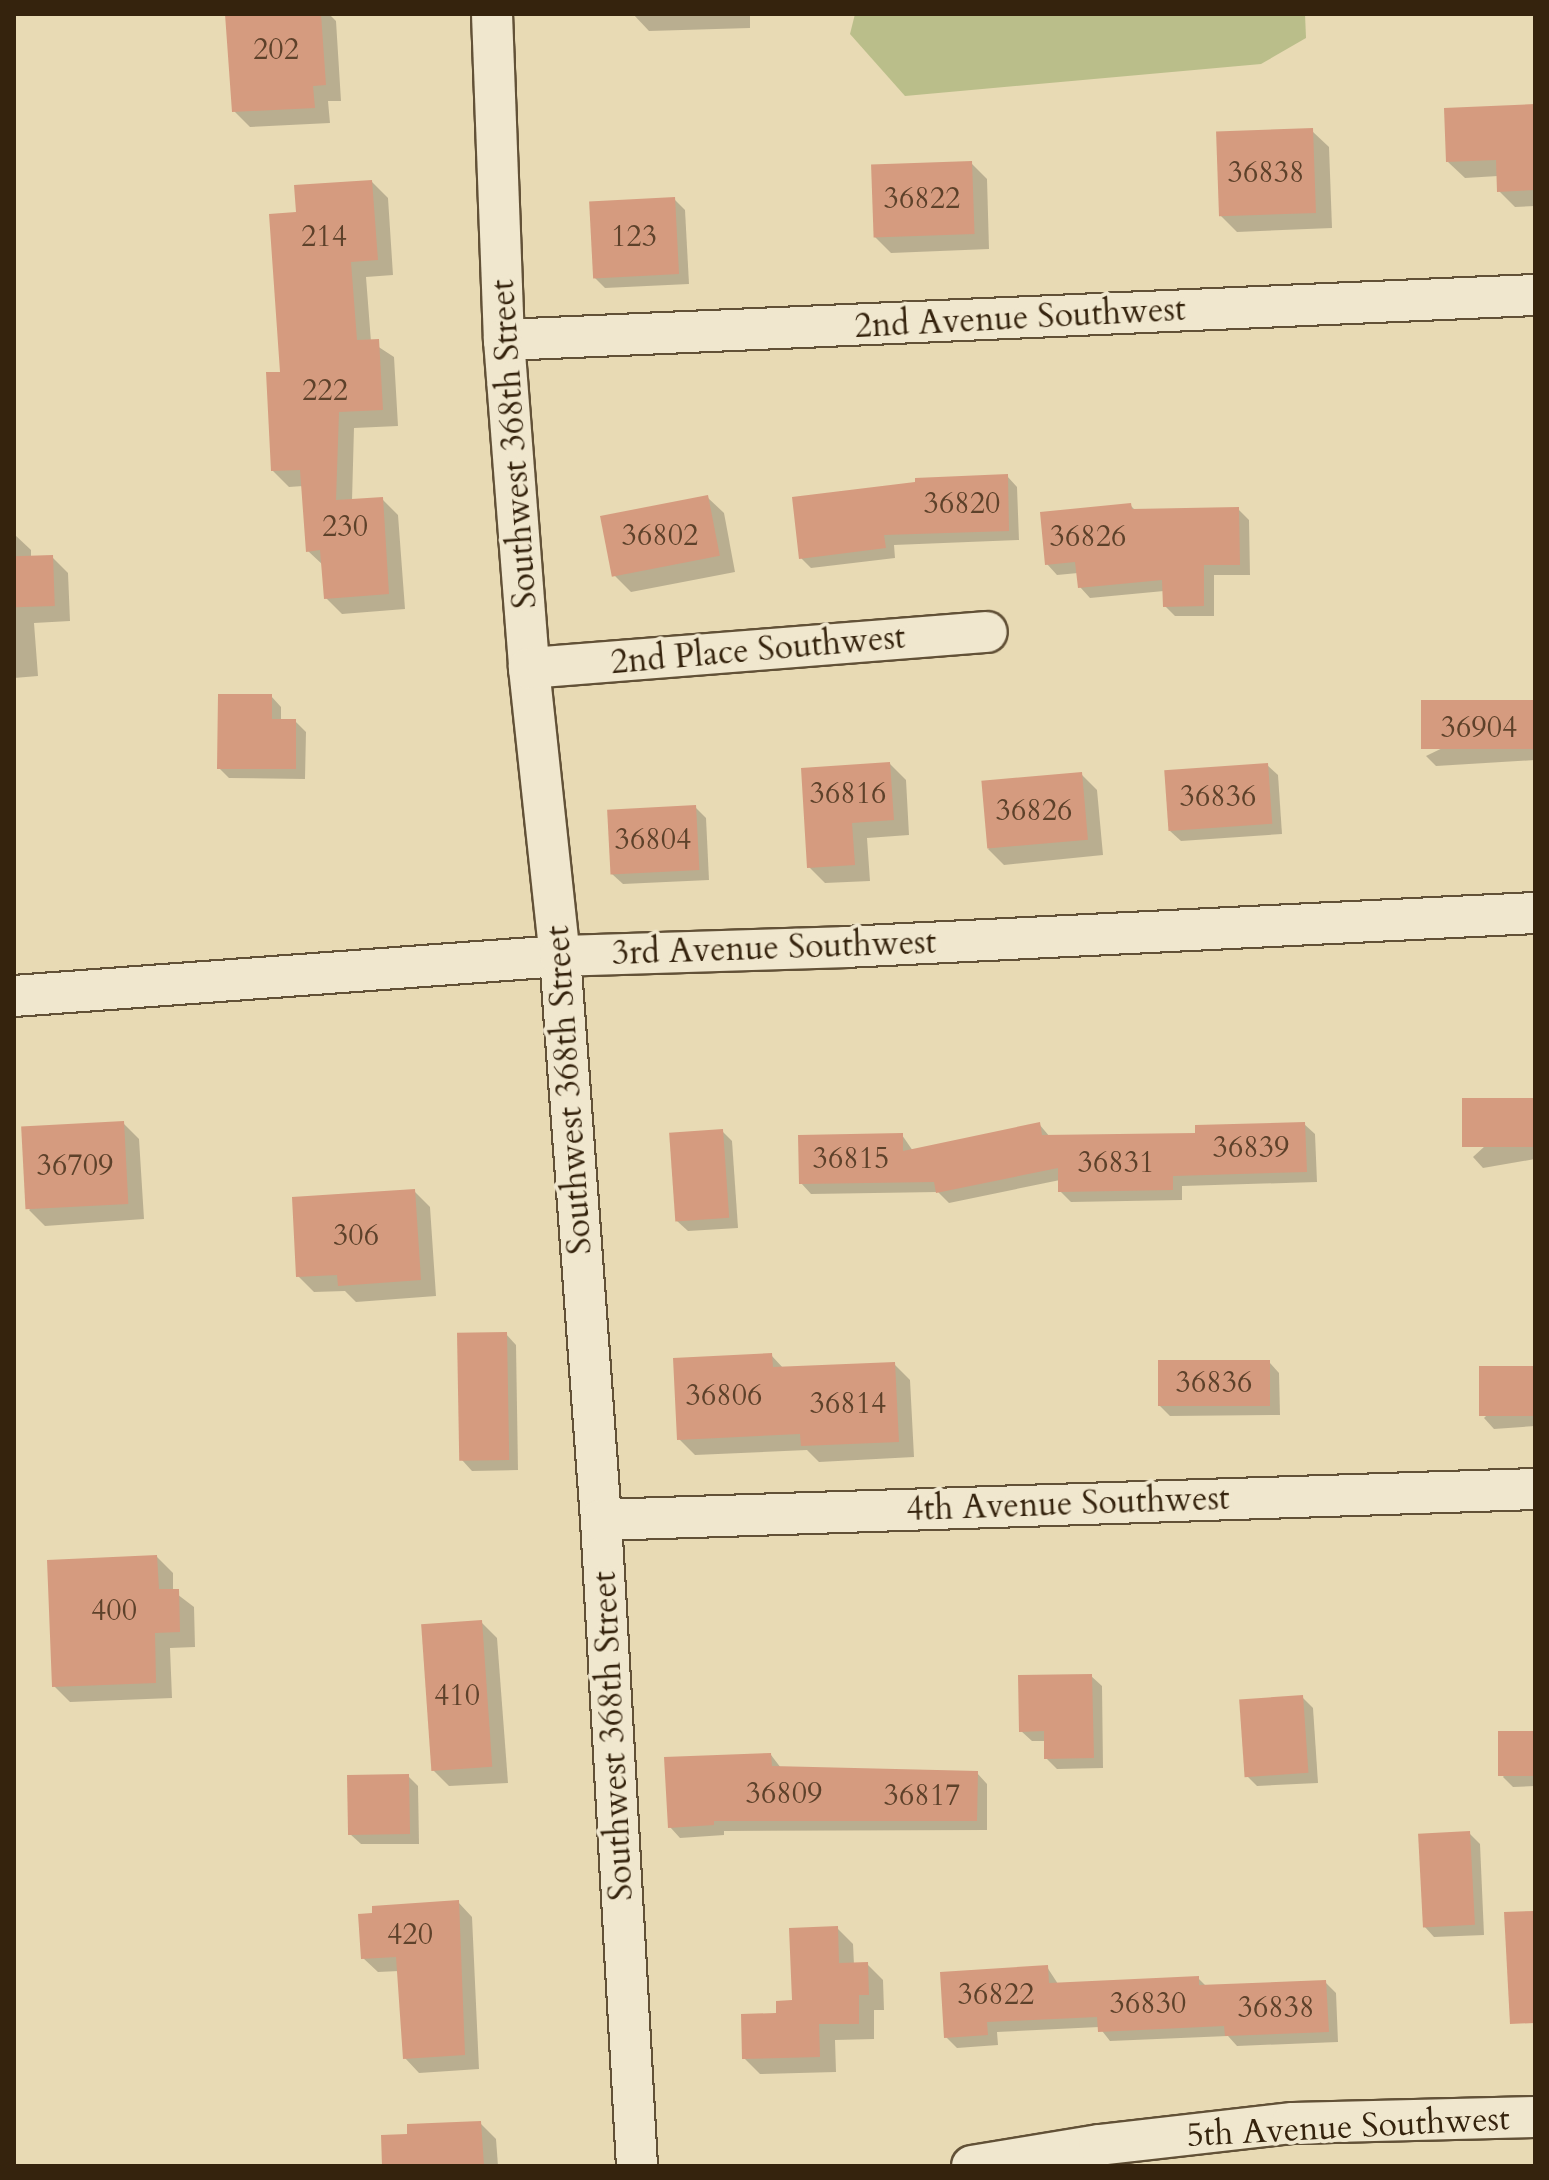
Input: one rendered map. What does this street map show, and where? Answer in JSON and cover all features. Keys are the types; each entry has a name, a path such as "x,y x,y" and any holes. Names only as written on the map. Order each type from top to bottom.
{"street":[{"name":"Southwest 368th Street","path":"492,14 504,340 529,668 560,956 601,1520 637,2166"},
{"name":"2nd Avenue Southwest","path":"504,340 1535,295"},
{"name":"2nd Place Southwest","path":"529,668 987,632"},
{"name":"3rd Avenue Southwest","path":"14,996 560,956 845,947 1535,913"},
{"name":"4th Avenue Southwest","path":"601,1520 1535,1489"},
{"name":"5th Avenue Southwest","path":"972,2166 1099,2145 1293,2123 1535,2117"}],"green space":[{"path":"855,14 1305,14 1306,38 1261,64 905,96 850,34"}],"building":[{"path":"225,14 321,14 326,85 313,86 315,108 232,112"},
{"path":"1535,104 1535,190 1497,192 1496,160 1446,162 1444,108"},
{"path":"1313,128 1316,213 1219,216 1216,131"},
{"path":"972,161 975,234 874,237 871,165"},
{"path":"372,180 378,260 351,262 357,340 379,339 383,410 339,412 336,500 383,497 389,594 324,599 320,550 306,552 300,470 271,471 266,372 280,372 269,214 296,212 294,185"},
{"path":"675,197 679,274 593,278 589,202"},
{"path":"1008,474 1009,531 884,535 886,548 799,559 792,497 915,482 915,478"},
{"path":"708,495 720,556 612,577 600,516"},
{"path":"1131,503 1132,509 1239,507 1240,565 1204,565 1204,606 1163,607 1162,580 1078,588 1075,562 1045,565 1040,512"},
{"path":"53,555 55,606 16,607 14,556"},
{"path":"218,694 272,694 272,719 296,719 296,769 217,769"},
{"path":"1421,700 1535,700 1535,749 1421,749"},
{"path":"890,762 894,820 852,823 855,865 807,868 801,768"},
{"path":"1268,763 1272,824 1169,831 1164,770"},
{"path":"1082,772 1088,840 987,849 981,781"},
{"path":"696,805 699,870 611,875 607,810"},
{"path":"1462,1098 1535,1098 1535,1147 1462,1147"},
{"path":"124,1121 128,1204 25,1209 21,1126"},
{"path":"1040,1122 1042,1135 1195,1133 1195,1125 1305,1122 1307,1172 1173,1176 1173,1190 1058,1192 1058,1168 936,1193 934,1182 799,1184 798,1135 903,1133 903,1151"},
{"path":"723,1129 729,1218 675,1222 669,1133"},
{"path":"415,1189 421,1280 338,1286 337,1275 296,1277 292,1197"},
{"path":"507,1332 509,1460 459,1461 457,1333"},
{"path":"772,1353 773,1367 895,1362 899,1442 801,1446 800,1434 677,1440 673,1358"},
{"path":"1158,1360 1270,1360 1270,1406 1158,1406"},
{"path":"1479,1366 1535,1366 1535,1416 1479,1416"},
{"path":"157,1555 159,1589 179,1589 180,1632 155,1633 156,1683 52,1687 47,1560"},
{"path":"482,1620 492,1767 431,1771 421,1624"},
{"path":"1092,1674 1094,1758 1044,1759 1044,1731 1019,1732 1018,1675"},
{"path":"1303,1695 1308,1773 1245,1777 1239,1699"},
{"path":"1498,1731 1535,1731 1535,1776 1498,1776"},
{"path":"771,1753 772,1766 978,1771 977,1821 714,1821 714,1825 668,1828 664,1757"},
{"path":"409,1774 410,1834 348,1835 347,1775"},
{"path":"1470,1831 1475,1925 1423,1928 1418,1834"},
{"path":"459,1900 465,2055 403,2059 396,1957 361,1959 358,1914 372,1913 372,1906"},
{"path":"1535,1911 1535,2023 1510,2024 1504,1912"},
{"path":"838,1926 839,1963 868,1962 869,1995 859,1995 859,2024 819,2024 820,2057 742,2059 741,2014 776,2013 776,2001 792,2000 789,1928"},
{"path":"1048,1965 1049,1983 1199,1976 1199,1985 1326,1980 1329,2032 1225,2036 1224,2026 1098,2032 1097,2017 987,2022 988,2035 944,2038 940,1972"},
{"path":"481,2121 484,2166 382,2166 381,2135 407,2134 407,2124"}]}
